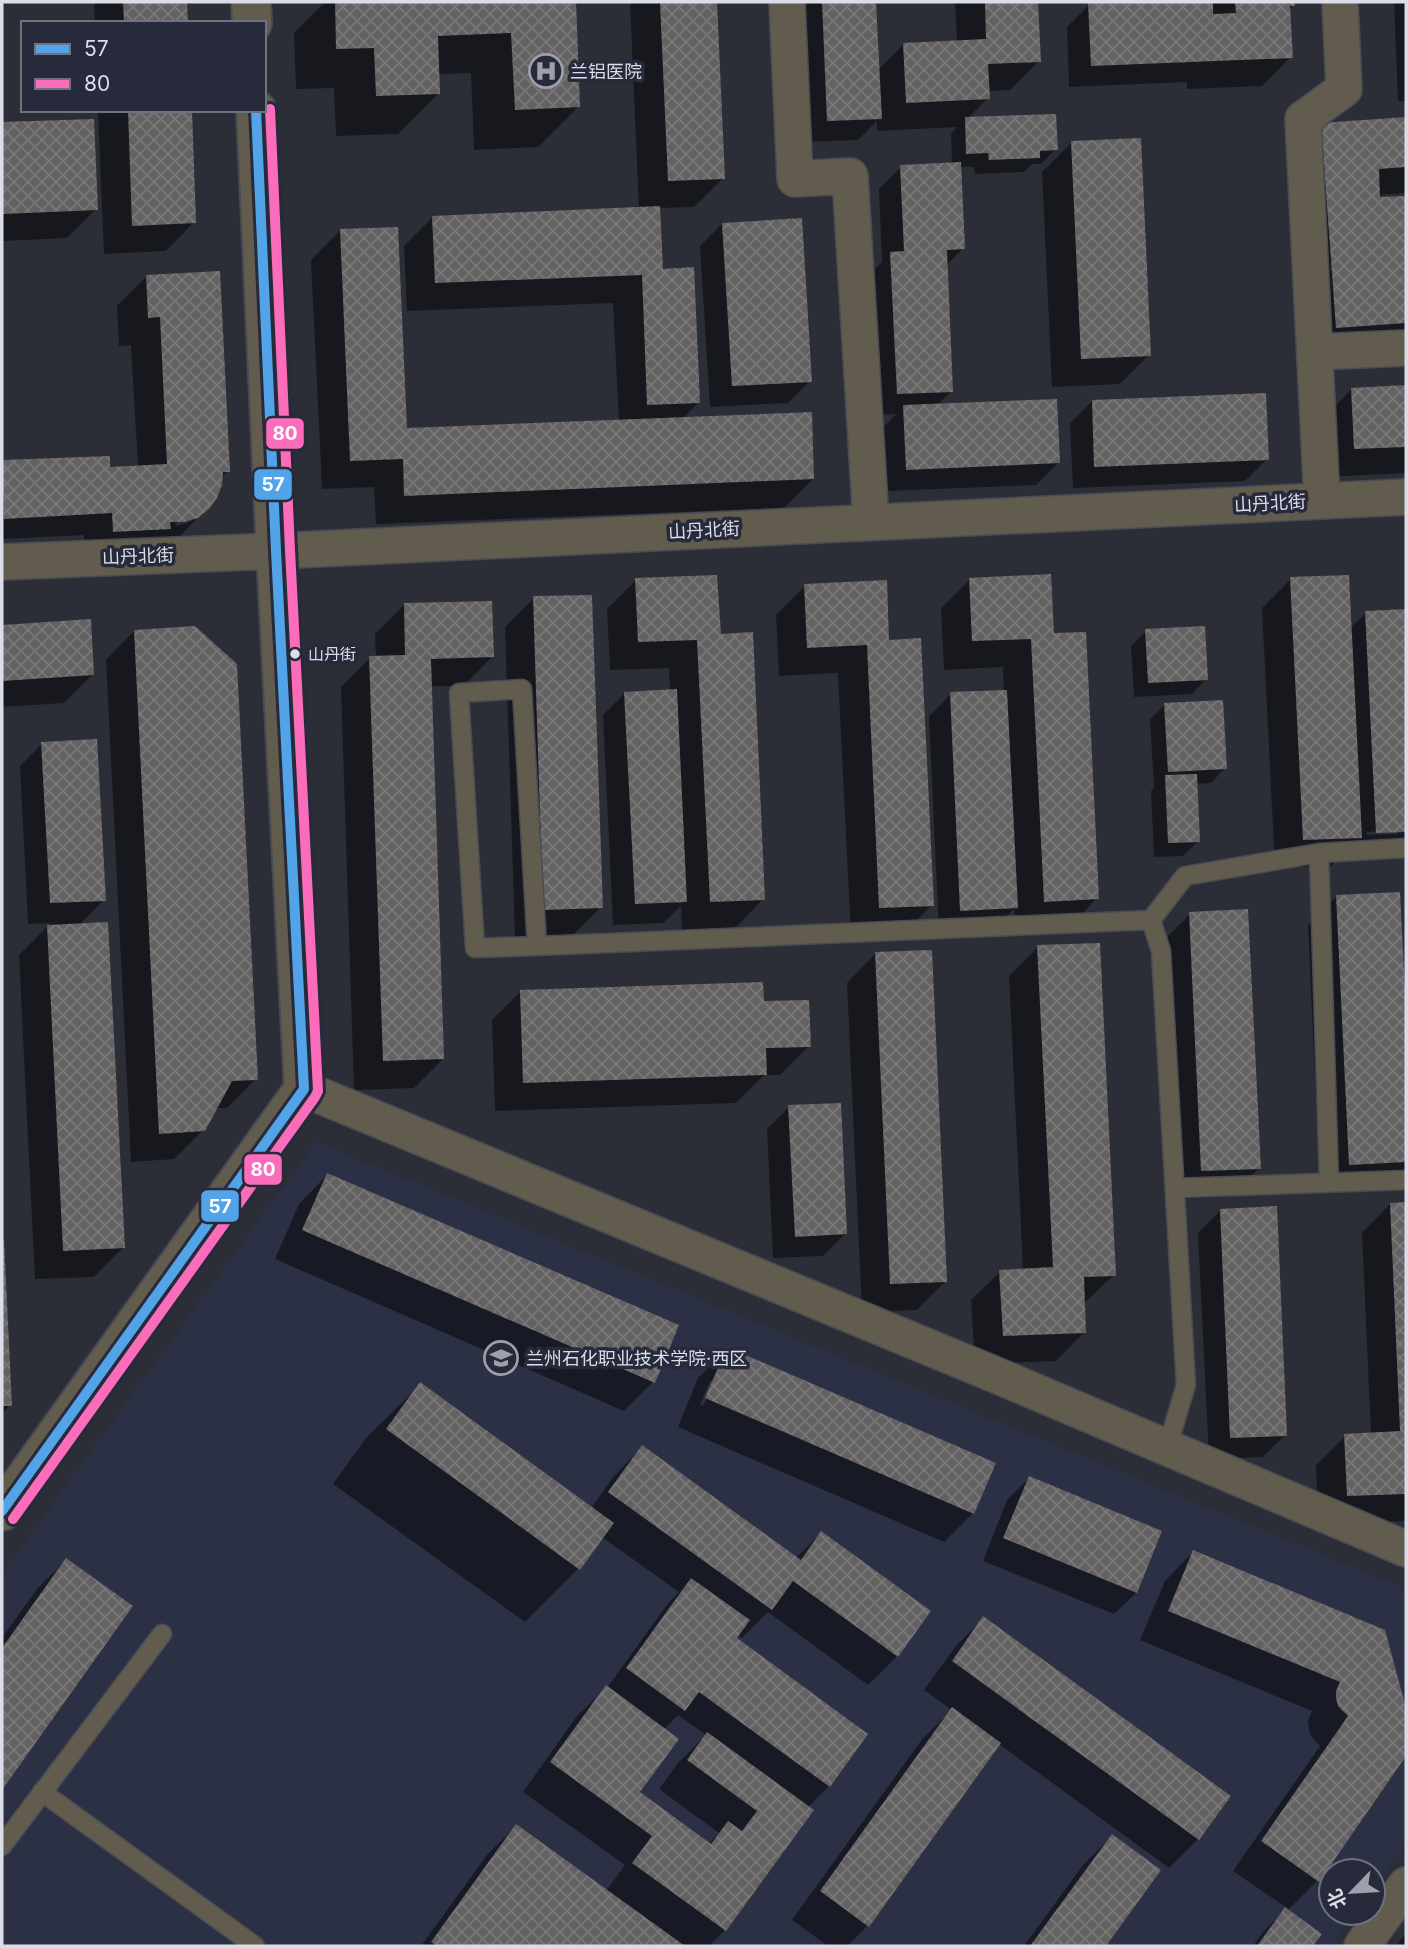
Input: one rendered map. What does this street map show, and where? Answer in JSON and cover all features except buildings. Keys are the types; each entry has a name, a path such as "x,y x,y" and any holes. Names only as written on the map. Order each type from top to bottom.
{"street":[{"path":"251,2 252,21"},
{"path":"787,2 795,179 850,177 871,522"},
{"path":"1322,501 1303,119 1344,89 1340,2"},
{"path":"2,1511 304,1089 256,112"},
{"path":"1315,352 1406,348"},
{"name":"山丹北街","path":"2,562 1406,497"},
{"path":"304,1089 978,1367 1406,1549"},
{"path":"1362,1946 1406,1885"}],"lane":[{"path":"537,946 522,689 459,693 475,948 537,946 1151,920 1185,876 1319,853 1406,848"},
{"path":"1319,853 1329,1182"},
{"path":"1151,920 1161,951 1186,1385 1167,1448"},
{"path":"1175,1188 1406,1180"},
{"path":"2,1846 162,1634"},
{"path":"42,1793 255,1946"}],"shaded area":[{"name":"兰州石化职业技术学院·西区","path":"316,1142 1406,1589 1406,1843 1387,1869 1387,1857 1317,1857 1317,1927 1345,1927 1331,1946 2,1946 2,1574"}],"transit line":[{"name":"80","path":"13,1519 318,1091 270,109"},
{"name":"57","path":"2,1511 304,1089 256,112"}],"place":[{"name":"兰铝医院","path":"546,71"},
{"name":"山丹街","path":"295,654"},
{"name":"兰州石化职业技术学院·西区","path":"501,1358"}]}
